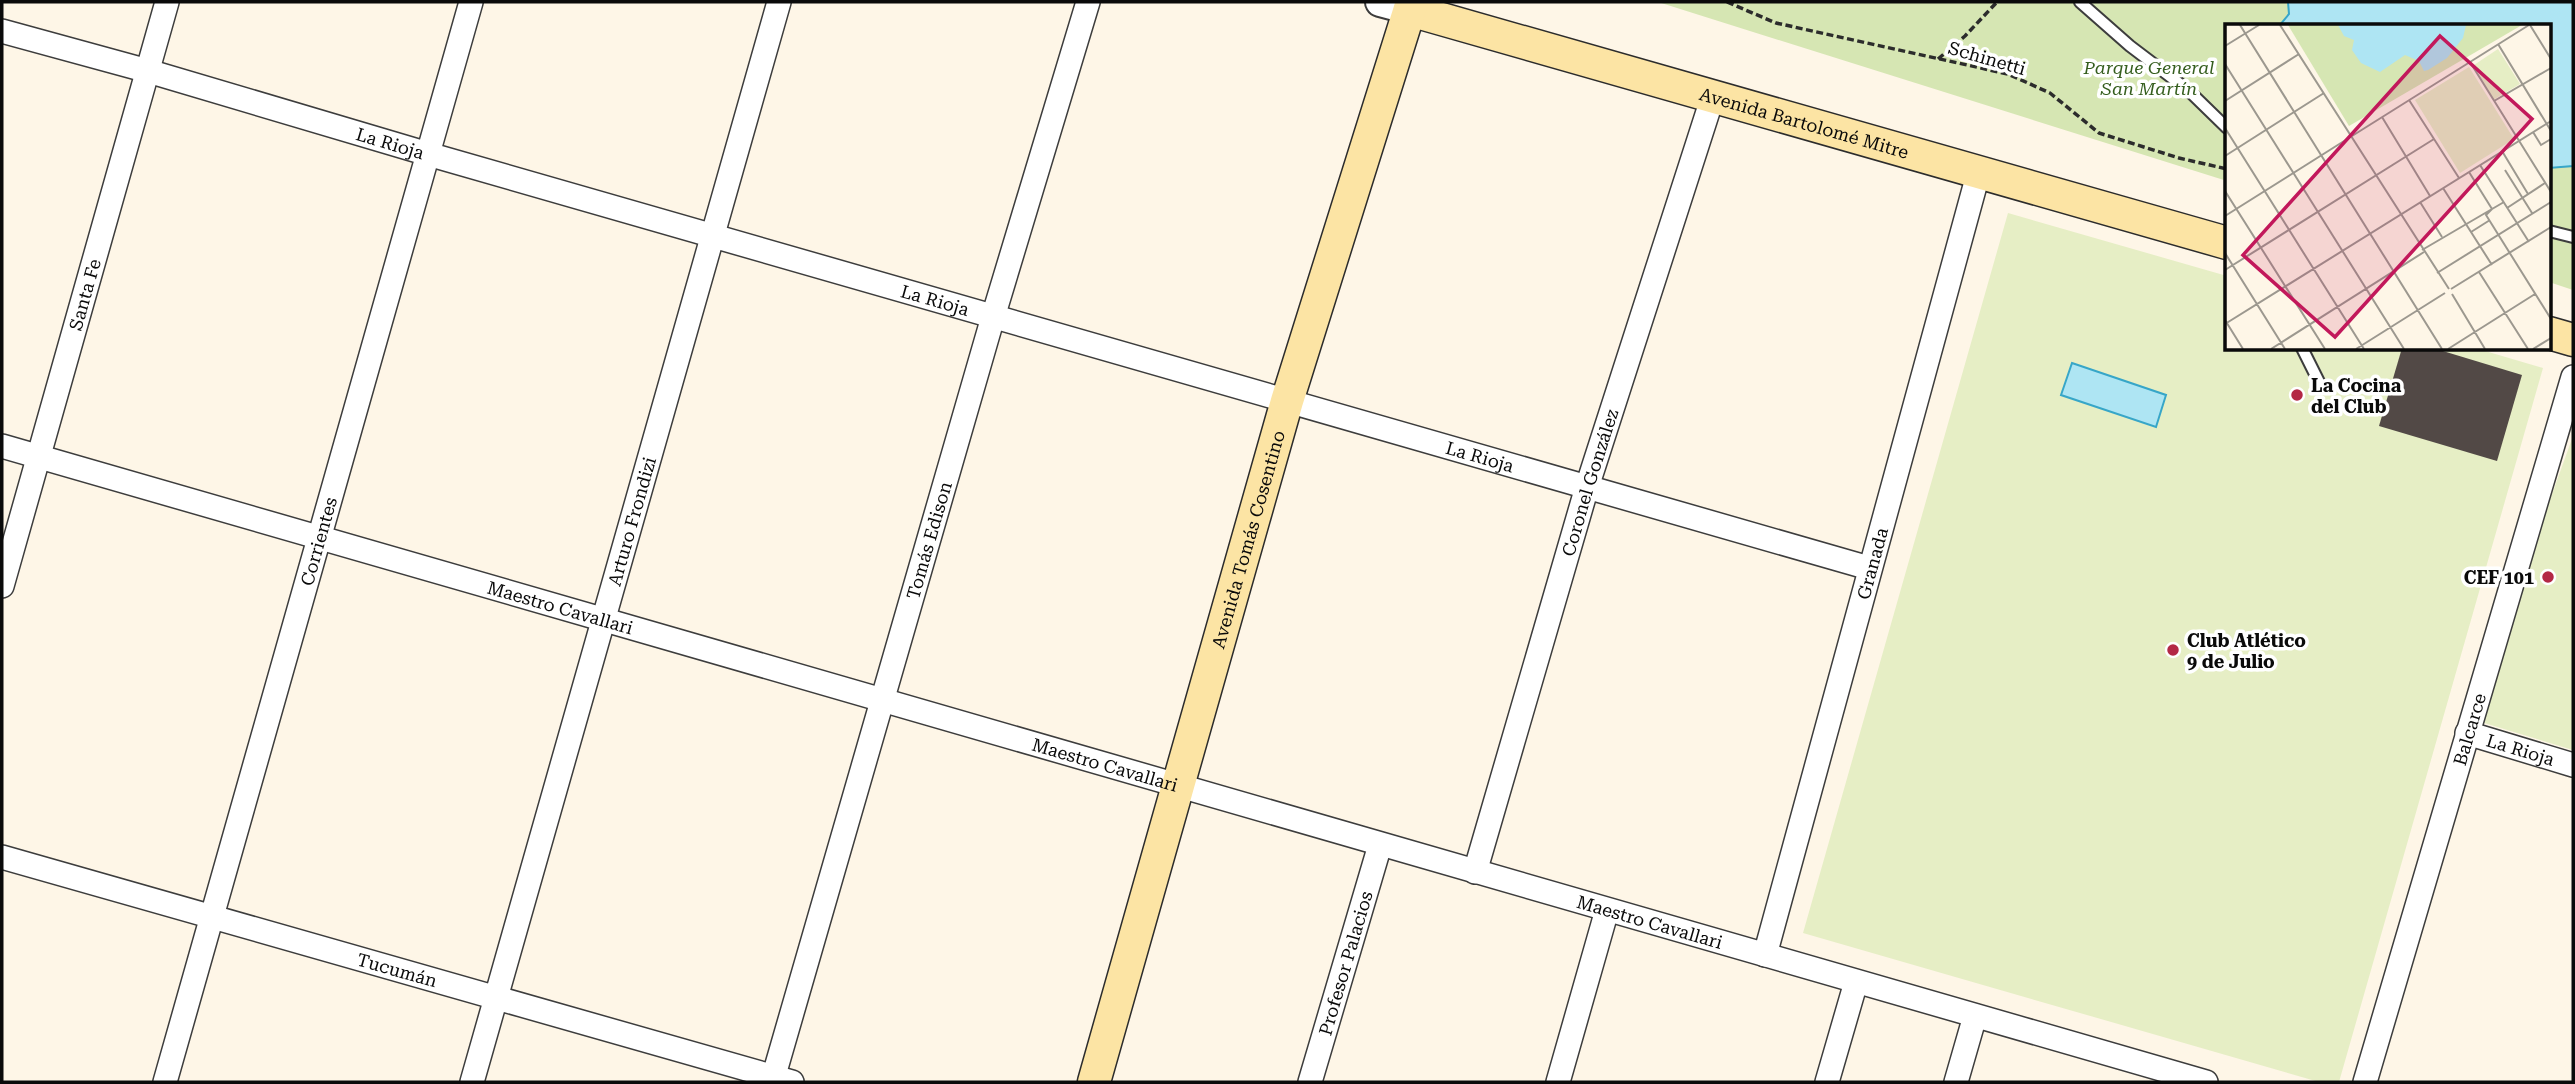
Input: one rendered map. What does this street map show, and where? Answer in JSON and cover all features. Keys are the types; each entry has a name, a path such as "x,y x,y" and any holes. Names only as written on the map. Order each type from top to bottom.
{"main road":[{"name":"Avenida Bartolomé Mitre","path":"1401,5 2225,242"},
{"name":"Avenida Tomás Cosentino","path":"1094,1082 1401,5"},
{"path":"2550,333 2573,340"}],"street":[{"name":"Santa Fe","path":"2,586 167,2"},
{"name":"Corrientes","path":"165,1082 471,2"},
{"name":"Arturo Frondizi","path":"472,1082 779,2"},
{"name":"Tomás Edison","path":"780,1080 882,702 993,317 1088,2"},
{"name":"La Rioja","path":"2,31 1869,568"},
{"name":"Coronel González","path":"1475,872 1587,487 1713,96"},
{"name":"Granada","path":"1765,955 1979,171"},
{"name":"Balcarce","path":"2365,1082 2573,377"},
{"name":"Maestro Cavallari","path":"2,446 319,540 2195,1081"},
{"name":"La Rioja","path":"2467,733 2573,765"},
{"name":"Profesor Palacios","path":"1310,1082 1380,845"},
{"name":"Tucumán","path":"2,857 780,1080"},
{"path":"1558,1082 1607,910"},
{"path":"1827,1082 1856,982"},
{"path":"1956,1082 1975,1016"}],"lane":[{"path":"2080,2 2130,46 2188,90 2225,126"},
{"path":"2550,231 2573,237"},
{"path":"2303,350 2321,386"}],"path":[{"name":"Schinetti","path":"1727,2 1776,23 2008,74 2050,93 2099,133 2179,158 2225,169"},
{"path":"1938,59 1965,36 1997,2"}],"green space":[{"name":"Parque General San Martín","path":"1658,2 2573,2 2573,290 2550,282 2550,24 2225,24 2225,180"},
{"name":"Club Atlético 9 de Julio","path":"2008,213 2225,275 2225,350 2482,350 2543,368 2339,1082 2319,1082 1803,933"},
{"name":"CEF 101","path":"2573,436 2573,750 2471,719"}],"water":[{"path":"2288,2 2573,2 2573,166 2550,168 2550,24 2281,24 2289,14"},
{"path":"2072,363 2166,395 2156,427 2061,395"}],"building":[{"path":"2401,350 2440,350 2522,375 2497,461 2379,426"}],"place":[{"name":"La Cocina del Club","path":"2297,395"},
{"name":"CEF 101","path":"2548,577"},
{"name":"Club Atlético 9 de Julio","path":"2173,650"}]}
